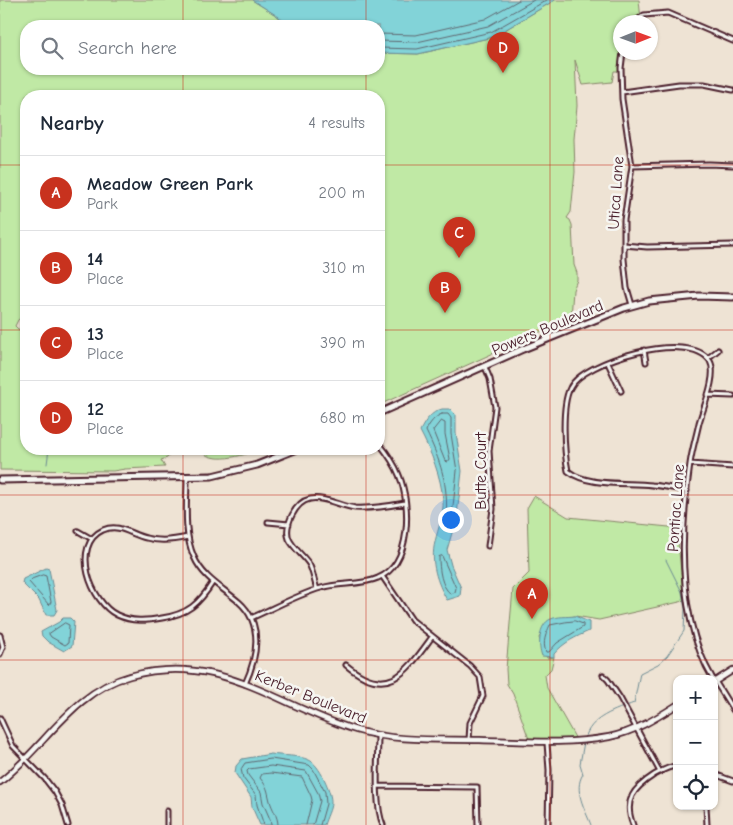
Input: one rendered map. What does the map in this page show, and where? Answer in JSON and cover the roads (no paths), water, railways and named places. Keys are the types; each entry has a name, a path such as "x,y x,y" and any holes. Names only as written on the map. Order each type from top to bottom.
{"main road":[{"name":"Powers Boulevard","path":"385,410 540,342 632,306 649,301 700,296 733,297"},
{"path":"0,478 212,476 235,472 284,455"}],"street":[{"path":"644,15 668,12 733,41"},
{"name":"Utica Lane","path":"623,60 622,92 632,166 624,220 624,245 627,288 632,306"},
{"path":"622,92 679,84 704,84 733,90"},
{"path":"632,166 664,164 733,165"},
{"path":"624,245 647,247 733,245"},
{"path":"687,491 653,485 593,481 576,477 568,471 566,460 566,401 574,382 584,375 608,363 644,350 667,347 687,348 700,351 708,358 718,350"},
{"path":"644,350 646,362"},
{"name":"Pontiac Lane","path":"708,358 712,371 690,464 683,536 684,569 692,626 698,650 711,675"},
{"path":"608,363 621,391"},
{"name":"Butte Court","path":"485,367 490,379 494,407 489,451 493,509 488,546"},
{"path":"707,395 733,396"},
{"path":"251,618 317,589 378,578 389,570 403,549 406,527 405,503 400,477 392,459 385,450"},
{"path":"690,464 733,467"},
{"path":"187,477 188,537 194,558 213,582 240,603 251,618 256,642 253,664 245,684"},
{"path":"317,589 308,562 289,538 289,524 301,503 308,499 318,498 338,505 370,508 405,503"},
{"path":"268,522 289,524"},
{"path":"188,537 174,540 156,540 145,538 117,527 101,531 89,543 87,558 88,573 96,595 105,607 116,615 130,620 144,621 183,612 194,606 206,594 213,582"},
{"path":"78,531 92,539"},
{"path":"382,576 412,620 470,666 480,678 483,696 470,723 469,740"},
{"path":"0,635 3,648 0,654"},
{"path":"346,665 365,678 376,682 390,680 398,677 412,665 432,637"},
{"name":"Kerber Boulevard","path":"0,782 26,760 49,733 85,699 106,685 129,676 148,672 182,670 214,673 346,726 378,735 547,742 609,737 636,728 673,707"},
{"path":"718,679 733,670"},
{"path":"603,675 620,698 660,772"},
{"name":"Pontiac Lane","path":"718,687 733,710"},
{"path":"0,718 13,746 55,792 68,825"},
{"path":"378,735 378,786 380,819 383,825"},
{"path":"547,742 549,770 548,825"},
{"path":"633,825 629,807 634,791 660,772 673,767"},
{"path":"718,775 733,781"},
{"path":"378,786 476,787 478,825"},
{"path":"706,810 707,825"},
{"path":"167,811 167,825"}],"water":[{"path":"252,0 555,0 493,37 418,54 385,53 385,20 282,20"},
{"path":"442,409 450,409 456,415 456,433 462,471 457,516 447,550 461,588 460,596 447,600 437,579 433,557 443,511 442,491 435,464 420,431 429,417"},
{"path":"46,568 49,569 57,610 54,615 46,615 39,600 22,583 23,579"},
{"path":"575,616 589,622 589,631 566,643 554,654 554,657 542,656 540,636 544,625 557,617"},
{"path":"63,618 70,618 74,622 72,646 64,651 48,642 41,632"},
{"path":"271,754 305,758 317,767 331,798 330,808 324,825 260,825 252,807 251,797 235,773 236,766 242,759"}],"waterway":[{"path":"47,464 48,455"},
{"path":"585,739 592,725 598,720 605,715 634,703 640,673 658,664 667,656 684,631 685,609 682,592 666,560"},
{"path":"584,742 580,764 583,774 579,786 583,806 591,825"}],"place":[{"name":"12","path":"503,73"},
{"name":"13","path":"459,258"},
{"name":"14","path":"445,313"},
{"name":"Meadow Green Park","path":"532,619"}]}
